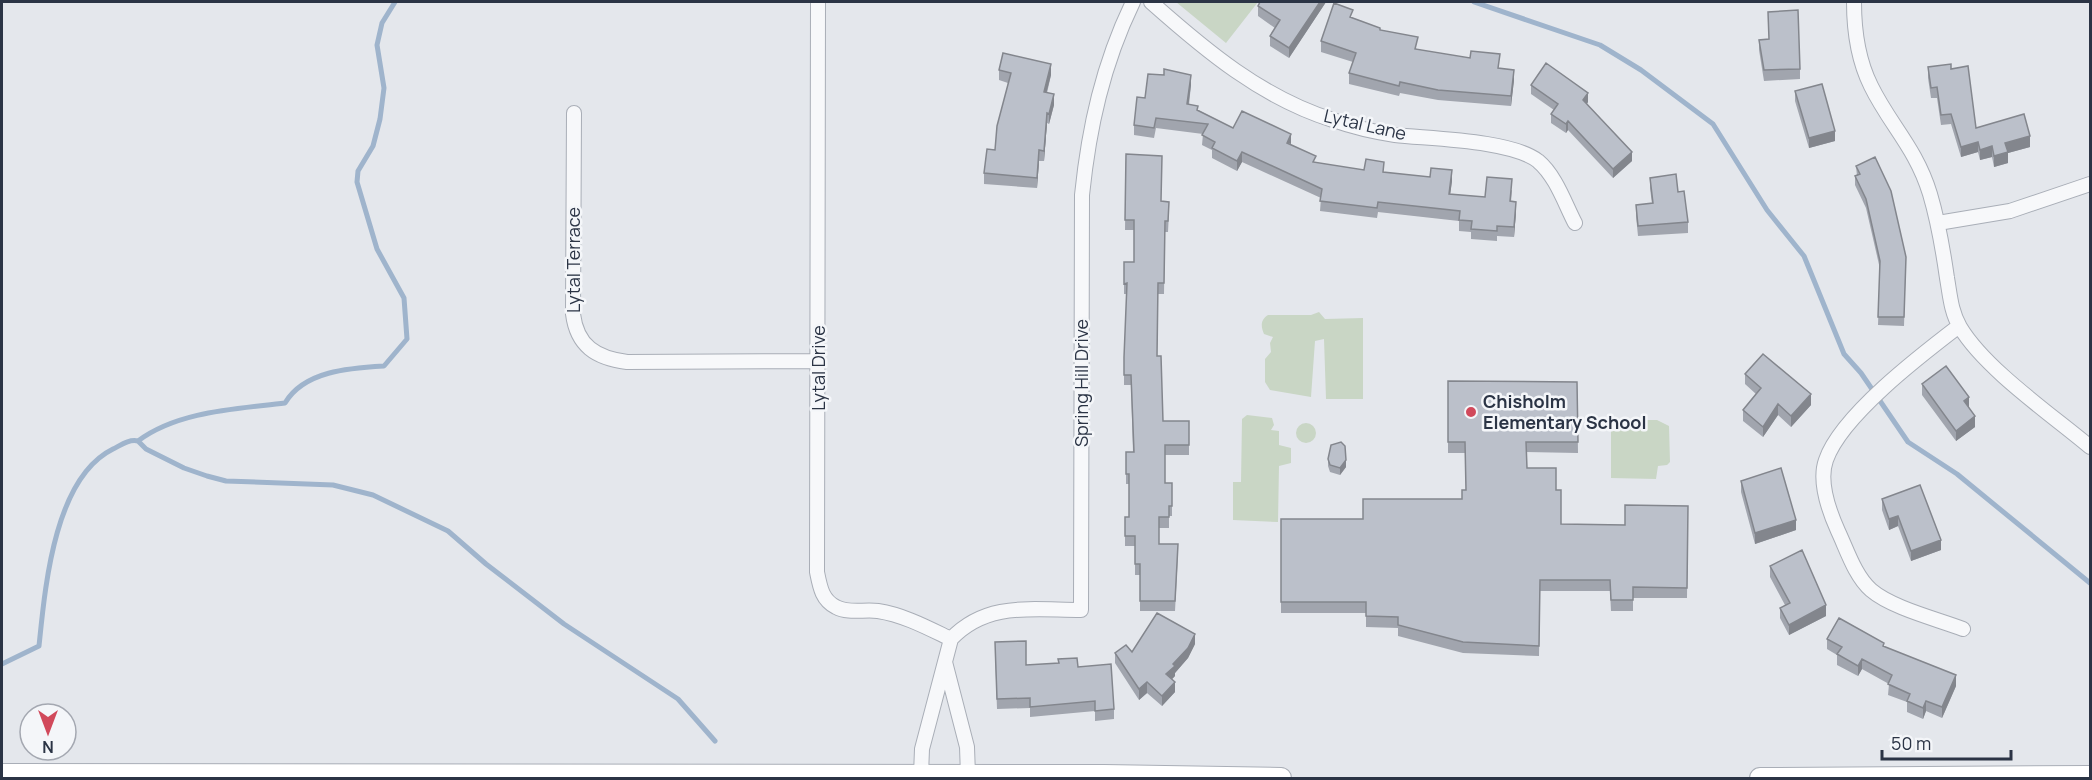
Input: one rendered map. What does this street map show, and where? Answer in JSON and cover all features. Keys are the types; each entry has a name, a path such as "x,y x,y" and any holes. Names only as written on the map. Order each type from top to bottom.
{"street":[{"name":"Lytal Drive","path":"818,2 818,572 820,588 826,599 842,610 877,611 902,617 951,639"},
{"name":"Spring Hill Drive","path":"951,639 964,625 997,611 1081,610 1082,195 1086,149 1098,92 1133,2"},
{"name":"Lytal Lane","path":"1151,2 1198,44 1242,77 1331,120 1392,134 1486,145 1528,155 1539,162 1551,177 1575,224"},
{"path":"1854,2 1854,25 1861,61 1870,85 1919,163 1938,223 1951,304 1959,326 1980,354 2091,447"},
{"name":"Lytal Terrace","path":"574,113 573,314 575,329 591,351 607,360 627,362 819,361"},
{"path":"1938,223 2010,211 2091,184"},
{"path":"1959,326 1905,369 1839,434 1825,461 1823,482 1832,516 1856,569 1871,590 1895,603 1963,629"},
{"path":"921,775 922,749 951,639"},
{"path":"945,662 967,747 968,775"},
{"path":"2,774 513,777 968,775 1281,778"},
{"path":"1760,778 2091,776"}],"green space":[{"path":"1176,2 1258,2 1226,43"},
{"path":"1319,312 1325,319 1363,318 1363,399 1326,399 1324,339 1315,341 1311,397 1270,390 1265,382 1265,359 1271,352 1270,343 1273,337 1264,334 1262,321 1268,315 1311,315"},
{"path":"1247,415 1272,418 1274,425 1271,430 1279,431 1279,445 1291,448 1291,463 1279,466 1278,522 1233,520 1233,482 1241,482 1242,419"},
{"path":"1611,420 1657,420 1669,426 1670,462 1667,465 1658,466 1656,479 1611,478"},
{"path":"1306,423 1313,426 1316,433 1313,440 1306,443 1299,440 1296,433 1299,426"}],"building":[{"path":"1260,2 1320,2 1289,48 1270,36 1280,20 1258,6"},
{"path":"1334,3 1353,10 1350,17 1380,28 1380,30 1418,37 1415,49 1470,58 1471,51 1500,54 1498,68 1514,70 1511,96 1438,90 1400,82 1399,86 1349,73 1356,53 1321,41"},
{"path":"1798,10 1800,69 1764,70 1759,40 1769,39 1768,12"},
{"path":"1003,53 1051,64 1044,92 1054,94 1049,114 1047,113 1044,151 1039,150 1037,178 984,173 987,149 995,150 997,126 1011,73 999,70"},
{"path":"1546,63 1588,93 1583,100 1632,152 1613,169 1568,121 1566,124 1551,114 1558,104 1531,85"},
{"path":"1951,64 1951,69 1968,66 1976,128 2024,114 2030,136 2005,143 2008,152 1994,156 1992,146 1980,150 1978,142 1961,147 1951,114 1941,115 1937,87 1931,88 1928,67"},
{"path":"1164,69 1191,75 1187,104 1198,106 1197,110 1233,128 1242,111 1291,134 1287,143 1316,156 1313,162 1364,170 1366,159 1384,162 1383,172 1430,177 1431,168 1452,170 1449,194 1485,197 1487,177 1512,179 1510,201 1516,202 1514,227 1497,226 1497,231 1471,229 1472,221 1459,220 1460,211 1378,202 1377,208 1320,201 1322,189 1242,152 1237,161 1212,148 1215,142 1202,135 1208,124 1156,118 1154,128 1134,125 1137,97 1145,98 1148,74 1164,75"},
{"path":"1822,84 1835,131 1809,138 1795,91"},
{"path":"1126,154 1162,156 1161,201 1169,202 1168,221 1165,221 1164,283 1158,283 1157,356 1161,356 1163,421 1189,421 1189,445 1165,445 1165,483 1172,483 1172,506 1169,506 1169,517 1159,517 1159,544 1178,544 1175,601 1140,601 1140,564 1135,564 1135,536 1125,536 1125,517 1129,517 1129,474 1126,474 1126,452 1134,452 1131,375 1124,375 1127,283 1124,284 1124,262 1134,262 1134,220 1125,220"},
{"path":"1875,157 1891,191 1906,257 1904,317 1878,317 1880,261 1866,199 1855,176 1860,174 1856,166"},
{"path":"1676,174 1678,192 1684,191 1688,222 1638,226 1636,205 1653,203 1650,178"},
{"path":"1763,354 1811,394 1791,416 1778,404 1763,427 1743,410 1761,388 1745,374"},
{"path":"1946,366 1969,397 1964,401 1975,416 1956,431 1922,384"},
{"path":"1448,381 1577,382 1578,442 1526,442 1527,468 1556,468 1556,490 1561,490 1561,524 1625,525 1625,505 1688,506 1687,588 1633,587 1633,600 1611,600 1610,580 1540,580 1539,646 1463,642 1398,625 1398,617 1366,616 1366,602 1281,602 1281,519 1363,519 1363,499 1462,499 1462,490 1466,490 1465,442 1448,442"},
{"path":"1341,442 1345,446 1346,460 1340,468 1330,465 1328,459 1331,445"},
{"path":"1781,468 1796,520 1755,533 1741,481"},
{"path":"1920,485 1941,540 1911,551 1898,516 1889,519 1882,499"},
{"path":"1802,550 1826,605 1789,625 1780,608 1790,603 1770,566"},
{"path":"1157,613 1195,634 1188,648 1173,664 1175,666 1166,674 1175,682 1162,696 1147,682 1139,689 1115,653 1126,645 1132,652"},
{"path":"1839,618 1884,643 1883,646 1956,675 1942,707 1926,701 1923,708 1907,701 1910,694 1888,684 1892,675 1862,659 1858,666 1837,654 1842,647 1827,639"},
{"path":"1026,641 1026,665 1059,663 1058,659 1077,658 1078,667 1111,664 1114,709 1095,711 1095,701 1030,707 1030,698 997,699 995,642"}],"waterway":[{"path":"2,664 39,646 49,566 56,537 65,509 77,484 93,463 122,444 138,441 171,423 208,413 285,403 293,392 304,384 328,373 384,366 407,339 404,298 377,249 357,182 358,171 373,146 380,119 384,88 377,45 382,23 395,2"},
{"path":"1474,2 1600,45 1641,70 1713,124 1767,210 1804,256 1844,354 1861,373 1908,442 1957,474 2090,583"},
{"path":"138,441 146,449 184,468 207,476 226,481 333,485 373,495 448,531 486,564 564,624 678,699 715,741"}],"place":[{"name":"Chisholm Elementary School","path":"1471,412"}]}
